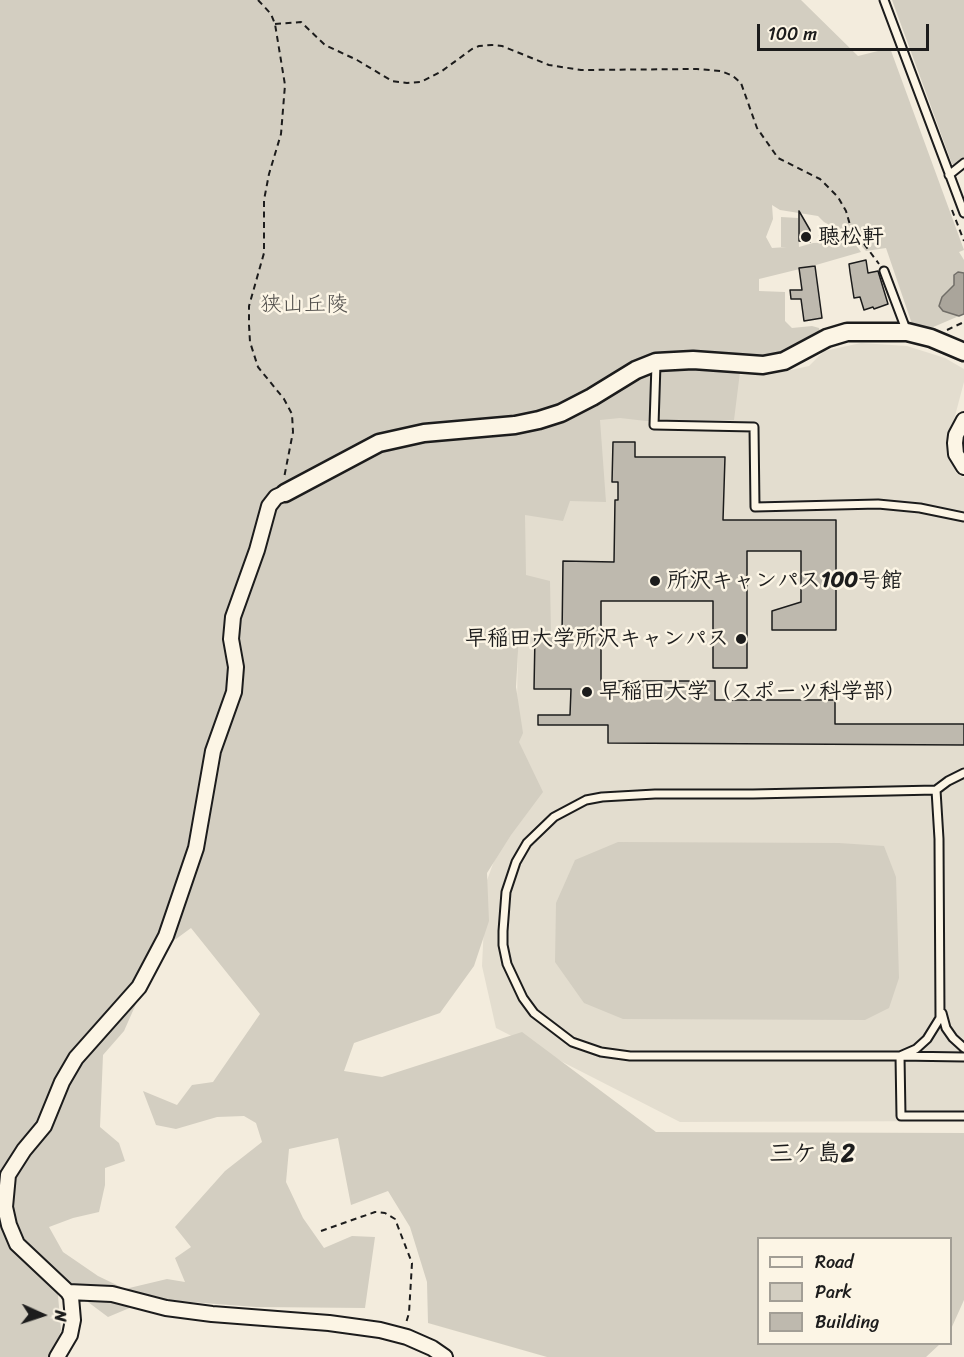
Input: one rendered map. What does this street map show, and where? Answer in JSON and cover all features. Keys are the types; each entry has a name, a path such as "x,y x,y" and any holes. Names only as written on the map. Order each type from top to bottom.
{"street":[{"path":"57,1357 70,1335 73,1308 68,1292 17,1244 9,1226 5,1207 9,1175 24,1150 44,1126 62,1082 76,1058 139,987 166,936 195,848 213,751 234,692 236,667 231,639 233,617 257,550 269,506 276,497 379,443 423,433 514,425 539,420 561,413 592,398 636,370 656,362 693,360 763,365 784,361 827,338 847,332 907,332 929,337 964,352"},
{"path":"964,420 956,435 955,443 956,454 964,467"},
{"path":"68,1292 112,1294 166,1308 248,1318 329,1323 380,1330 432,1348 445,1357"}],"lane":[{"path":"884,0 964,213"},
{"path":"949,175 964,163"},
{"path":"884,271 907,332"},
{"path":"656,362 654,425 754,427 755,507 878,504 920,508 964,517"},
{"path":"964,773 948,780 936,790 655,794 602,796 586,800 542,826 527,843 516,862 506,892 503,913 503,945 514,981 523,998 534,1013 554,1030 572,1042 601,1052 630,1056 964,1057"},
{"path":"900,1056 916,1049 927,1039 940,1018 939,839 936,790"},
{"path":"941,1007 946,1028 964,1048"},
{"path":"900,1056 901,1116 964,1116"}],"path":[{"path":"258,0 271,14 275,24 285,85 281,134 264,200 264,253 249,306 249,325 250,342 258,366 284,399 292,414 293,432 284,479 285,493"},
{"path":"275,24 301,22 325,45 357,60 392,81 407,83 421,82 442,71 472,49 492,45 502,46 549,65 581,70 697,69 721,71 733,76 741,83 757,129 778,158 820,179 838,197 846,211 850,225 884,271"},
{"path":"819,235 861,240"},
{"path":"321,1231 375,1212 385,1213 395,1219 412,1263 409,1313 402,1336"}],"shaded area":[{"path":"958,272 964,273 964,314 959,316 943,311 939,306 942,297 954,285 954,275"},
{"name":"早稲田大学所沢キャンパス","path":"861,343 907,346 945,358 964,369 964,382 947,446 956,473 964,478 964,1121 680,1122 496,1028 482,966 486,883 516,801 520,436 723,375 768,375 809,366 824,351"}],"green space":[{"name":"狭山丘陵","path":"0,0 801,0 858,56 890,48 964,250 959,252 964,260 964,273 954,277 954,285 941,301 943,311 959,316 931,328 912,324 886,248 866,251 855,239 824,222 818,216 780,210 772,205 773,219 766,237 772,248 787,247 781,247 781,217 798,218 799,247 813,243 840,242 856,245 861,252 759,279 759,291 785,292 785,321 792,328 812,326 819,328 821,334 740,372 734,420 646,421 620,418 600,420 606,502 570,501 563,521 525,515 526,575 550,581 551,633 519,634 516,687 523,733 519,742 543,792 511,835 487,873 489,921 474,966 440,1013 354,1043 344,1071 382,1077 522,1032 656,1132 964,1133 964,1300 952,1327 952,1237 757,1237 757,1345 939,1345 926,1357 547,1357 428,1323 427,1282 410,1227 388,1191 351,1205 338,1138 289,1149 286,1182 303,1218 324,1248 352,1236 375,1237 365,1308 256,1307 151,1299 108,1317 88,1302 79,1286 57,1284 61,1330 53,1357 0,1357","holes":["191,928 260,1014 213,1082 192,1085 177,1105 143,1091 156,1125 176,1129 217,1117 244,1116 256,1123 262,1142 225,1171 175,1227 191,1247 175,1258 185,1282 167,1279 125,1289 98,1276 63,1252 49,1227 99,1212 105,1185 105,1168 125,1161 119,1143 100,1127 103,1055 124,1031 166,936 176,939"]},
{"path":"892,0 964,0 964,157 956,165 952,164"},
{"path":"618,842 839,843 884,846 896,877 899,978 889,1008 865,1020 623,1019 584,1003 555,962 556,903 575,860"}],"building":[{"path":"799,211 810,230 810,242 799,241"},
{"path":"866,260 868,273 878,271 888,304 864,310 860,297 854,298 849,264"},
{"path":"815,266 822,318 804,321 801,299 791,299 790,290 802,290 799,268"},
{"name":"所沢キャンパス100号館","path":"613,442 635,442 635,457 725,457 723,520 836,520 836,630 772,630 772,611 801,602 801,551 747,551 747,668 713,668 713,601 601,601 601,681 715,681 715,700 835,700 835,724 964,724 964,745 608,743 608,725 538,725 538,715 570,715 571,689 534,689 535,636 562,636 563,561 614,562 615,500 618,500 618,482 612,482"}],"place":[{"name":"聴松軒","path":"806,237"},
{"name":"所沢キャンパス100号館","path":"655,581"},
{"name":"早稲田大学所沢キャンパス","path":"741,639"},
{"name":"早稲田大学（スポーツ科学部）","path":"587,692"}],"district":[{"name":"三ケ島2","path":"812,1155"}]}
